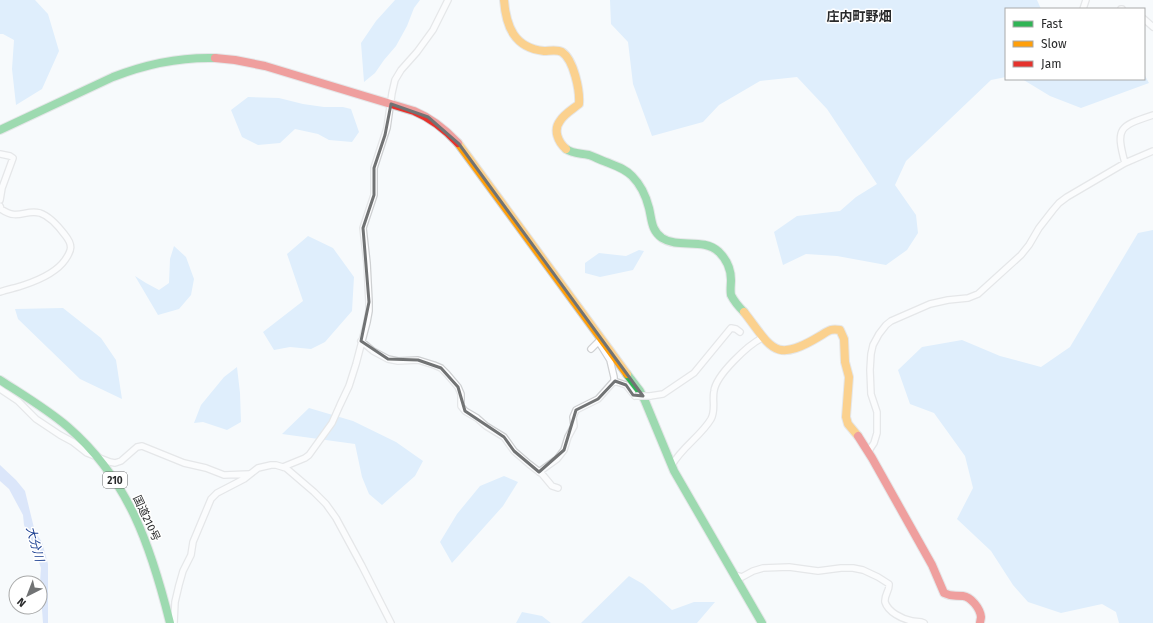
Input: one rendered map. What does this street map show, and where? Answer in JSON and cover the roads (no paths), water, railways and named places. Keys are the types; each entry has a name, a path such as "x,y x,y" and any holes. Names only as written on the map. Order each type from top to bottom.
{"main road":[{"path":"504,0 505,14 509,25 518,40 528,47 542,51 561,52 566,56 574,70 580,101 576,108 564,116 558,123 556,135 560,143 570,151 596,157 609,164 622,168 627,172 643,192 648,204 653,227 655,232 659,235 667,240 676,242 700,243 712,246 722,256 729,268 731,277 731,296 762,338 774,348 786,351 798,349 831,329 840,330 844,339 845,362 849,378 846,419 848,424 856,432 868,452 932,566 944,593 950,596 964,596 970,599 979,610 981,617 980,623"},
{"path":"0,130 105,80 130,70 154,63 194,58 223,58 255,64 414,111 428,117 444,128 452,136 645,399 679,481 762,623"},
{"name":"国道210号","path":"0,380 60,420 82,440 118,484 140,524 156,567 170,623"}],"street":[{"path":"283,467 309,455 332,422 349,386 369,311 367,263 363,228 374,195 374,168 386,135 393,86 398,74 433,30 448,0"},
{"path":"1145,20 1153,27"},
{"path":"1125,163 1122,151 1121,132 1126,125 1153,115"},
{"path":"868,452 876,438 878,420 870,389 871,354 879,334 886,325 891,321 930,304 968,298 978,294 1021,255 1059,203 1125,163 1153,151"},
{"path":"0,154 13,158 2,188 0,200"},
{"path":"0,206 1,209 10,214 38,213 45,216 65,234 71,246 71,252 62,264 52,273 24,285 0,292"},
{"path":"614,380 626,385 635,396 663,394 694,373 731,328 740,332"},
{"path":"672,465 681,452 711,420 714,411 715,386 725,371 750,346 762,338"},
{"path":"591,349 601,340"},
{"path":"539,472 557,459 564,450 568,437 574,426 573,416 576,410 600,398 614,380 610,360 600,344 601,340"},
{"path":"361,341 373,351 388,359 398,361 418,360 441,368 458,387 461,394 462,406 465,412 477,418 486,426 504,437 514,451 539,472 552,486 558,488"},
{"path":"0,388 18,400 36,419 73,442 87,453 98,458 110,462 118,462 137,447 142,446 184,463 206,468 224,475 249,474"},
{"path":"174,623 175,602 183,571 191,555 194,542 211,499 217,493 244,479 258,468 276,465 283,467 314,492 326,504 366,573 391,623"},
{"path":"734,575 742,577 763,568 789,567 814,571 841,568 863,570 883,579 889,584 885,602 891,611 898,616 924,623"}],"water":[{"name":"大分川","path":"0,465 25,491 35,532 42,542 48,564 48,575 40,575 41,568 24,525 23,515 9,489 0,481"},
{"path":"42,615 48,615 48,623 43,623"}],"district":[{"name":"庄内町野畑","path":"859,16"}]}
